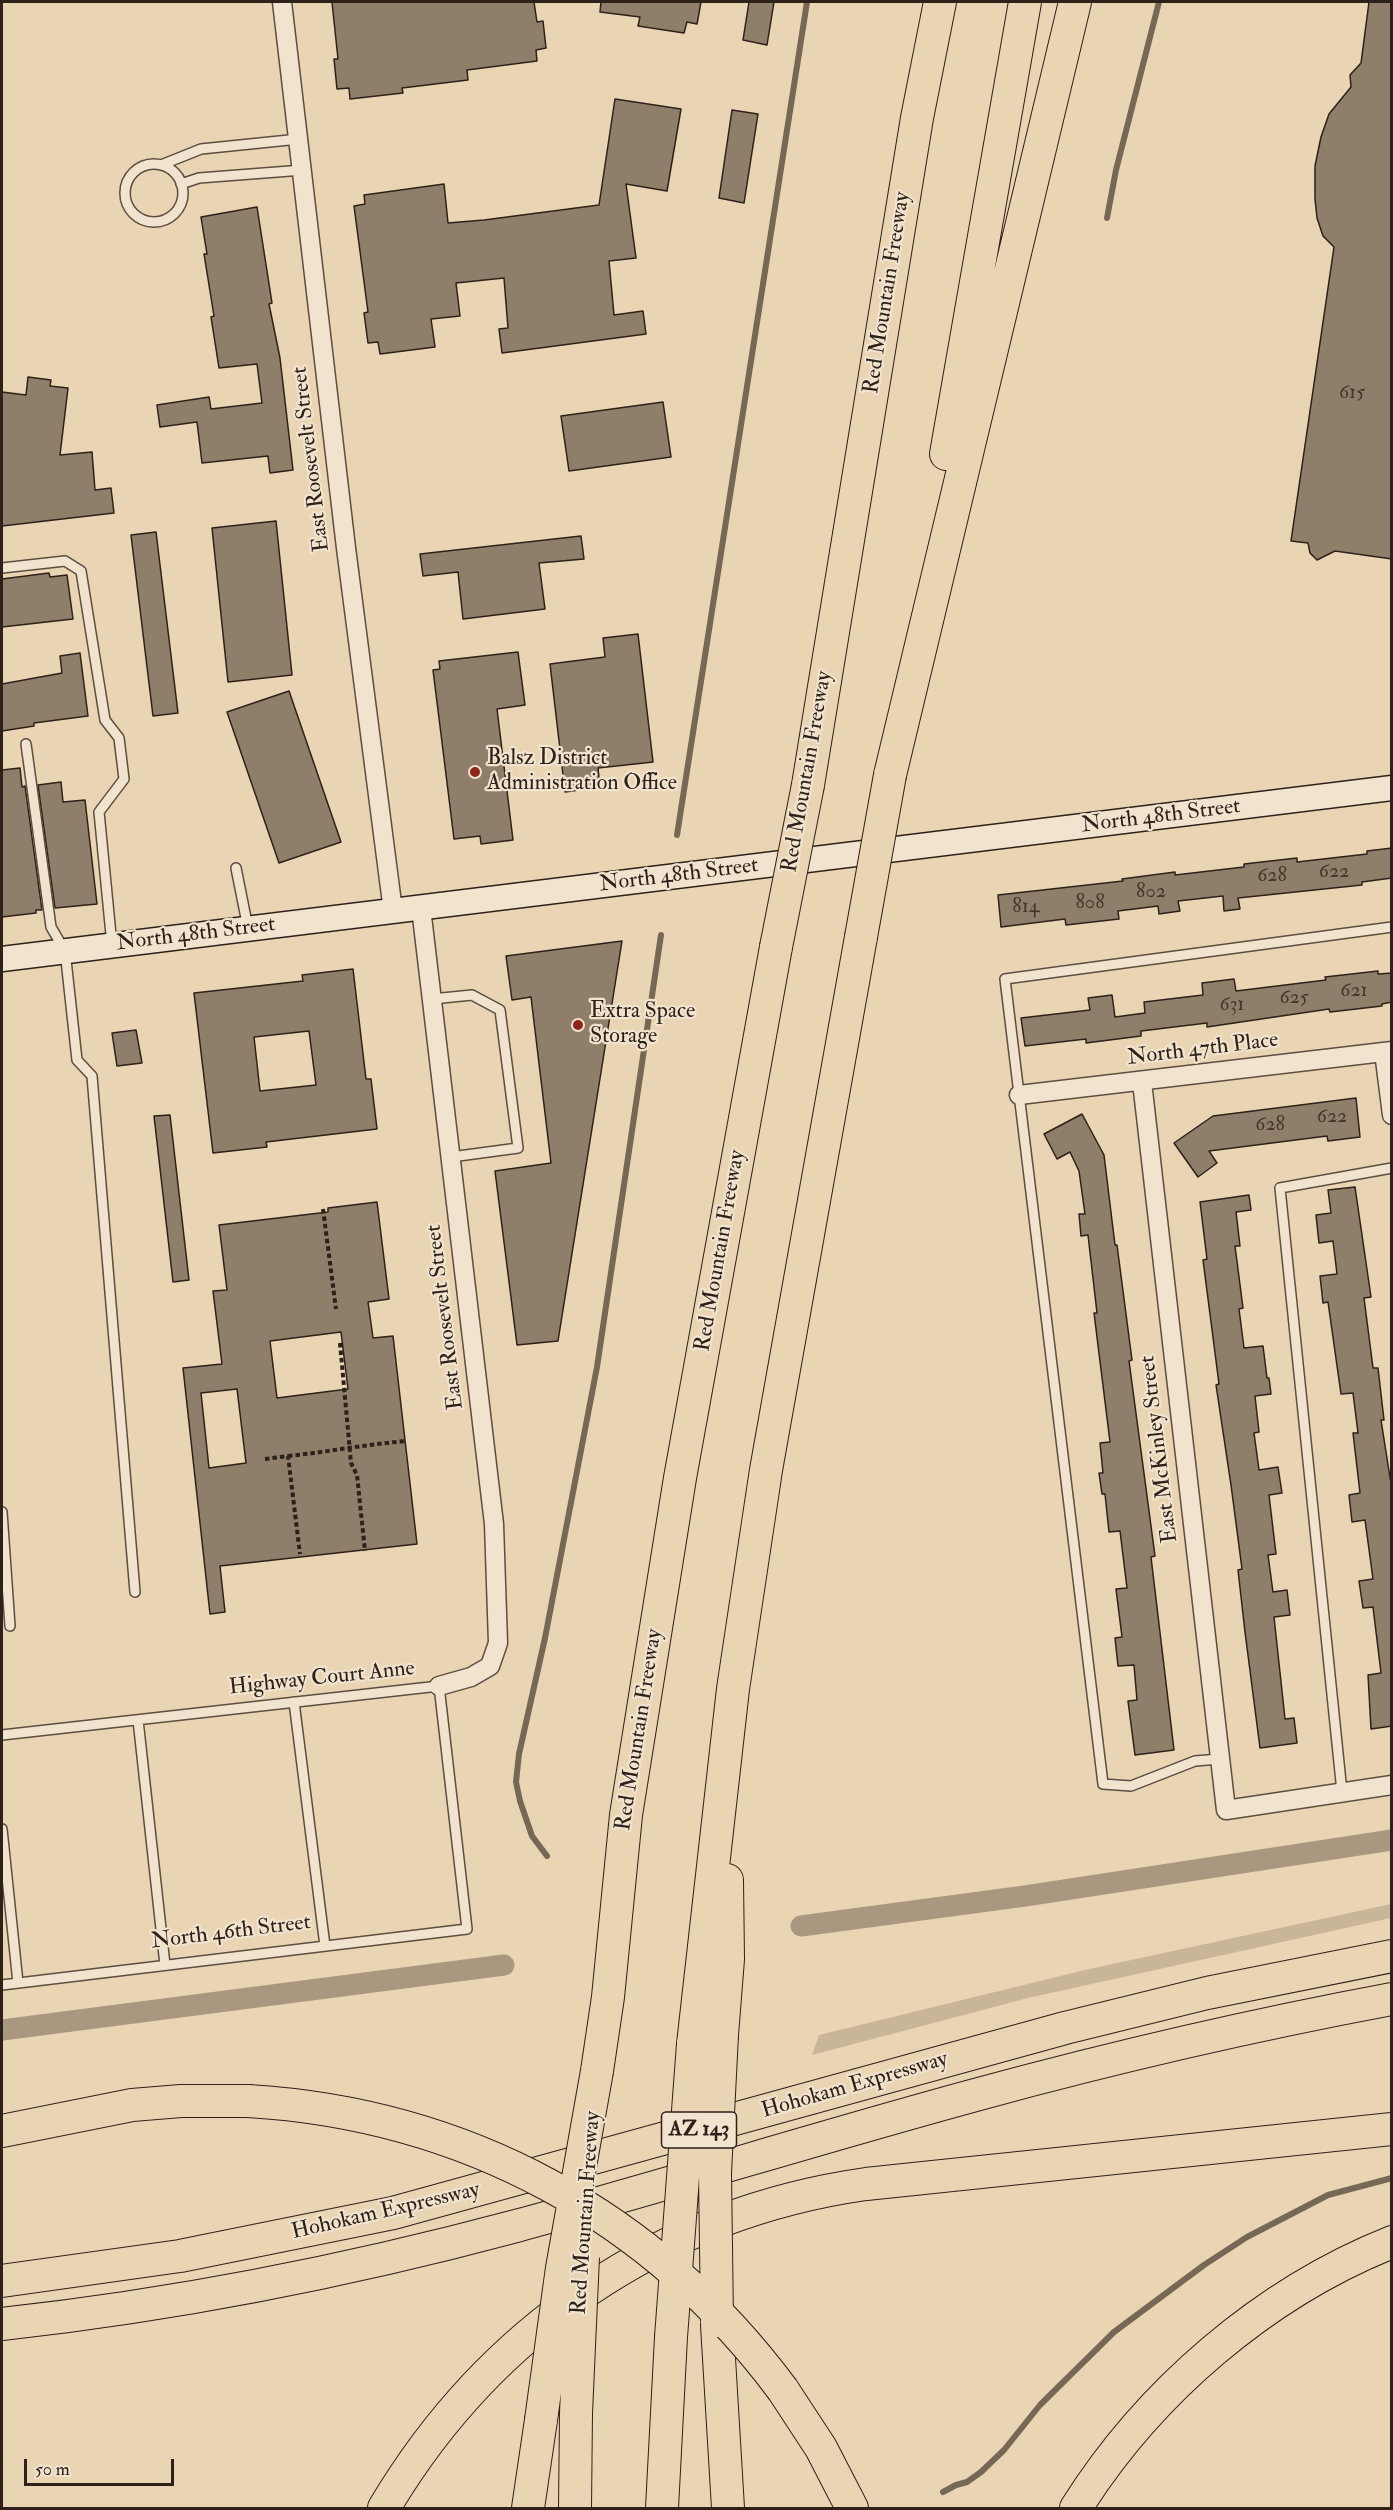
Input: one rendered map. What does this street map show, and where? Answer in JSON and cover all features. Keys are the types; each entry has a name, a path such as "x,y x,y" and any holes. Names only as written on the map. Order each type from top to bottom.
{"highway":[{"path":"917,118 932,2"},
{"name":"Red Mountain Freeway","path":"575,2508 582,2262 597,2071 608,1997 631,1781 680,1478 776,947 808,785 917,118 940,2"},
{"path":"662,2508 671,2337 707,2040 728,1959 724,1760 774,1418 890,775 1025,2"},
{"path":"890,775 1075,2"},
{"name":"Hohokam Expressway","path":"2,2281 180,2256 393,2213 1065,2028 1208,1993 1392,1956"},
{"name":"Hohokam Expressway","path":"2,2324 223,2292 376,2260 518,2226 1045,2077 1188,2041 1392,1999"},
{"path":"707,2040 715,2163 717,2325 728,2508"},
{"path":"528,2508 562,2268 597,2071"},
{"path":"2,2132 107,2109 155,2102 248,2101 314,2107 387,2121 476,2151 583,2203 670,2267 722,2316 783,2390 821,2448 852,2508"},
{"path":"384,2508 438,2428 515,2346 572,2300 617,2272 664,2245 724,2220 778,2202 855,2186 1392,2129"},
{"path":"1076,2508 1104,2468 1152,2410 1206,2357 1259,2316 1291,2295 1352,2260 1392,2242"}],"street":[{"name":"East Roosevelt Street","path":"282,2 347,559 393,911"},
{"name":"North 48th Street","path":"2,959 1392,789"},
{"name":"East Roosevelt Street","path":"421,908 494,1524 498,1643 490,1666 471,1677 439,1686"},
{"name":"North 47th Place","path":"1019,1095 1388,1052"},
{"path":"1388,1052 1392,1115"},
{"name":"East McKinley Street","path":"1142,1082 1226,1810 1342,1792"},
{"path":"1342,1792 1392,1785"}],"lane":[{"path":"161,165 201,149 299,139"},
{"path":"150,164 161,165 172,170 181,184 182,200 177,210 169,218 159,222 147,221 137,217 129,208 125,197 126,186 131,176 139,168 150,164"},
{"path":"181,184 199,178 303,170"},
{"path":"2,568 65,561 81,571 105,720 119,738 124,779 99,812 112,945"},
{"path":"26,744 51,927 65,951 77,1060 92,1076 135,1592"},
{"path":"236,868 248,929"},
{"path":"1220,1759 1195,1761 1131,1786 1103,1784 1005,979 1392,927"},
{"path":"432,999 472,995 500,1010 518,1148 451,1157"},
{"path":"1342,1792 1280,1188 1392,1168"},
{"path":"2,1512 10,1626"},
{"name":"Highway Court Anne","path":"2,1735 439,1686 467,1929"},
{"path":"294,1702 325,1946"},
{"path":"138,1720 165,1965"},
{"path":"2,1829 18,1983"},
{"name":"North 46th Street","path":"2,1985 467,1929"}],"path":[{"path":"323,1209 336,1309"},
{"path":"340,1343 349,1447 351,1463 357,1474 365,1551"},
{"path":"265,1459 407,1441"},
{"path":"288,1456 300,1554"}],"shaded area":[{"path":"1391,1904 1391,1918 1028,1998 812,2055 819,2035 1085,1970"}],"building":[{"path":"332,2 534,2 537,22 543,21 546,48 536,50 537,61 467,70 468,80 402,88 403,93 350,99 349,88 337,89 334,59 338,59"},
{"path":"601,2 701,2 697,24 687,22 684,33 638,26 640,17 600,12"},
{"path":"749,2 774,2 767,45 743,40"},
{"path":"1369,2 1392,2 1392,559 1335,551 1317,560 1310,553 1308,543 1291,541 1334,247 1323,236 1317,218 1315,166 1329,114 1351,87 1350,75 1361,63"},
{"path":"615,99 681,109 667,191 626,184 636,258 609,261 614,315 643,311 646,334 502,353 499,329 508,328 504,278 456,283 460,316 431,319 435,347 380,354 378,342 368,343 364,313 368,312 354,206 365,204 364,195 444,184 448,223 599,205"},
{"path":"732,110 758,114 744,203 719,198"},
{"path":"257,207 272,303 269,304 280,358 293,470 270,473 268,456 202,463 197,422 160,427 157,405 209,397 211,409 262,403 257,364 219,368 211,317 214,316 204,254 207,254 201,217"},
{"path":"28,377 51,380 50,386 68,388 60,455 92,452 95,490 111,488 114,513 2,526 2,392 26,395"},
{"path":"663,402 671,457 569,471 561,416"},
{"path":"276,521 292,675 228,682 212,528"},
{"path":"156,532 178,713 153,716 131,535"},
{"path":"581,536 584,559 539,563 545,609 463,619 458,572 423,576 420,554"},
{"path":"49,573 50,577 67,575 73,619 2,627 2,579"},
{"path":"638,634 653,762 598,768 600,787 565,792 550,664 605,657 603,638"},
{"name":"Balsz District Administration Office","path":"518,652 525,705 497,709 513,840 481,844 480,836 454,839 433,670 440,669 439,661"},
{"path":"80,653 88,716 34,723 34,726 2,731 2,684 62,673 60,656"},
{"path":"289,691 341,842 279,863 227,712"},
{"path":"20,768 22,787 25,786 42,910 36,910 36,913 2,917 2,770"},
{"path":"61,782 63,802 85,800 97,904 55,908 38,785"},
{"path":"1392,848 1392,878 1362,882 1362,885 1238,898 1240,909 1224,911 1223,896 1178,901 1180,911 1159,914 1158,906 1118,911 1119,919 1066,925 1065,919 1001,927 998,895 1123,881 1122,879 1175,872 1175,875 1244,867 1244,864 1297,858 1297,862 1367,854 1367,851"},
{"path":"622,941 558,1341 517,1345 495,1171 551,1163 531,997 512,1000 506,956"},
{"path":"353,969 366,1079 371,1079 377,1129 266,1142 267,1147 213,1153 194,993 303,981 302,975","holes":["309,1031 316,1085 260,1091 254,1037"]},
{"path":"1378,971 1378,974 1392,973 1392,1002 1382,1004 1382,1006 1330,1012 1329,1009 1207,1027 1207,1023 1141,1031 1141,1036 1086,1043 1086,1039 1025,1046 1021,1018 1090,1010 1088,998 1112,995 1115,1017 1145,1013 1144,1002 1203,995 1202,983 1234,979 1236,991"},
{"path":"136,1030 142,1063 117,1066 112,1033"},
{"path":"1356,1098 1360,1137 1328,1141 1327,1136 1209,1151 1217,1163 1198,1177 1174,1143 1213,1116"},
{"path":"1082,1114 1104,1155 1132,1360 1129,1361 1155,1556 1151,1557 1174,1750 1135,1755 1128,1701 1137,1700 1134,1665 1118,1666 1115,1638 1122,1637 1116,1589 1127,1588 1120,1531 1109,1532 1105,1494 1102,1494 1099,1473 1103,1473 1100,1443 1110,1442 1094,1313 1097,1313 1088,1235 1081,1236 1079,1214 1085,1214 1079,1171 1070,1152 1057,1159 1044,1134"},
{"path":"170,1115 189,1280 173,1282 154,1116"},
{"path":"1355,1187 1371,1297 1364,1298 1373,1368 1378,1368 1384,1420 1381,1420 1392,1490 1392,1726 1371,1729 1368,1675 1381,1673 1373,1607 1363,1608 1359,1581 1373,1579 1365,1520 1352,1522 1349,1495 1360,1493 1353,1433 1358,1433 1353,1393 1341,1394 1328,1302 1323,1303 1320,1276 1337,1274 1333,1241 1319,1243 1316,1215 1331,1213 1328,1190"},
{"path":"1249,1195 1251,1210 1236,1212 1240,1246 1235,1246 1243,1308 1239,1309 1244,1348 1263,1346 1267,1378 1269,1378 1271,1394 1255,1396 1259,1432 1254,1433 1259,1470 1278,1467 1282,1493 1269,1495 1276,1554 1268,1555 1273,1592 1287,1590 1290,1615 1274,1617 1285,1719 1294,1718 1297,1743 1260,1748 1238,1570 1242,1569 1216,1385 1219,1384 1203,1260 1207,1259 1200,1202"},
{"path":"377,1202 389,1299 368,1302 373,1338 393,1336 417,1544 220,1566 225,1612 210,1614 183,1368 222,1364 213,1291 227,1290 219,1225 328,1212 328,1208","holes":["341,1332 348,1389 277,1398 270,1341","237,1389 246,1463 209,1468 201,1393"]}],"waterway":[{"path":"677,835 807,2"},
{"path":"1107,218 1116,170 1159,2"},
{"path":"547,1856 532,1836 520,1801 516,1782 519,1754 545,1638 597,1367 661,935"},
{"path":"801,1926 1025,1896 1392,1840"},
{"path":"2,2030 504,1965"},
{"path":"943,2492 967,2482 981,2472 1004,2450 1040,2405 1114,2332 1204,2265 1247,2237 1328,2195 1392,2178"}],"place":[{"name":"Balsz District Administration Office","path":"475,772"},
{"name":"Extra Space Storage","path":"578,1025"}]}
